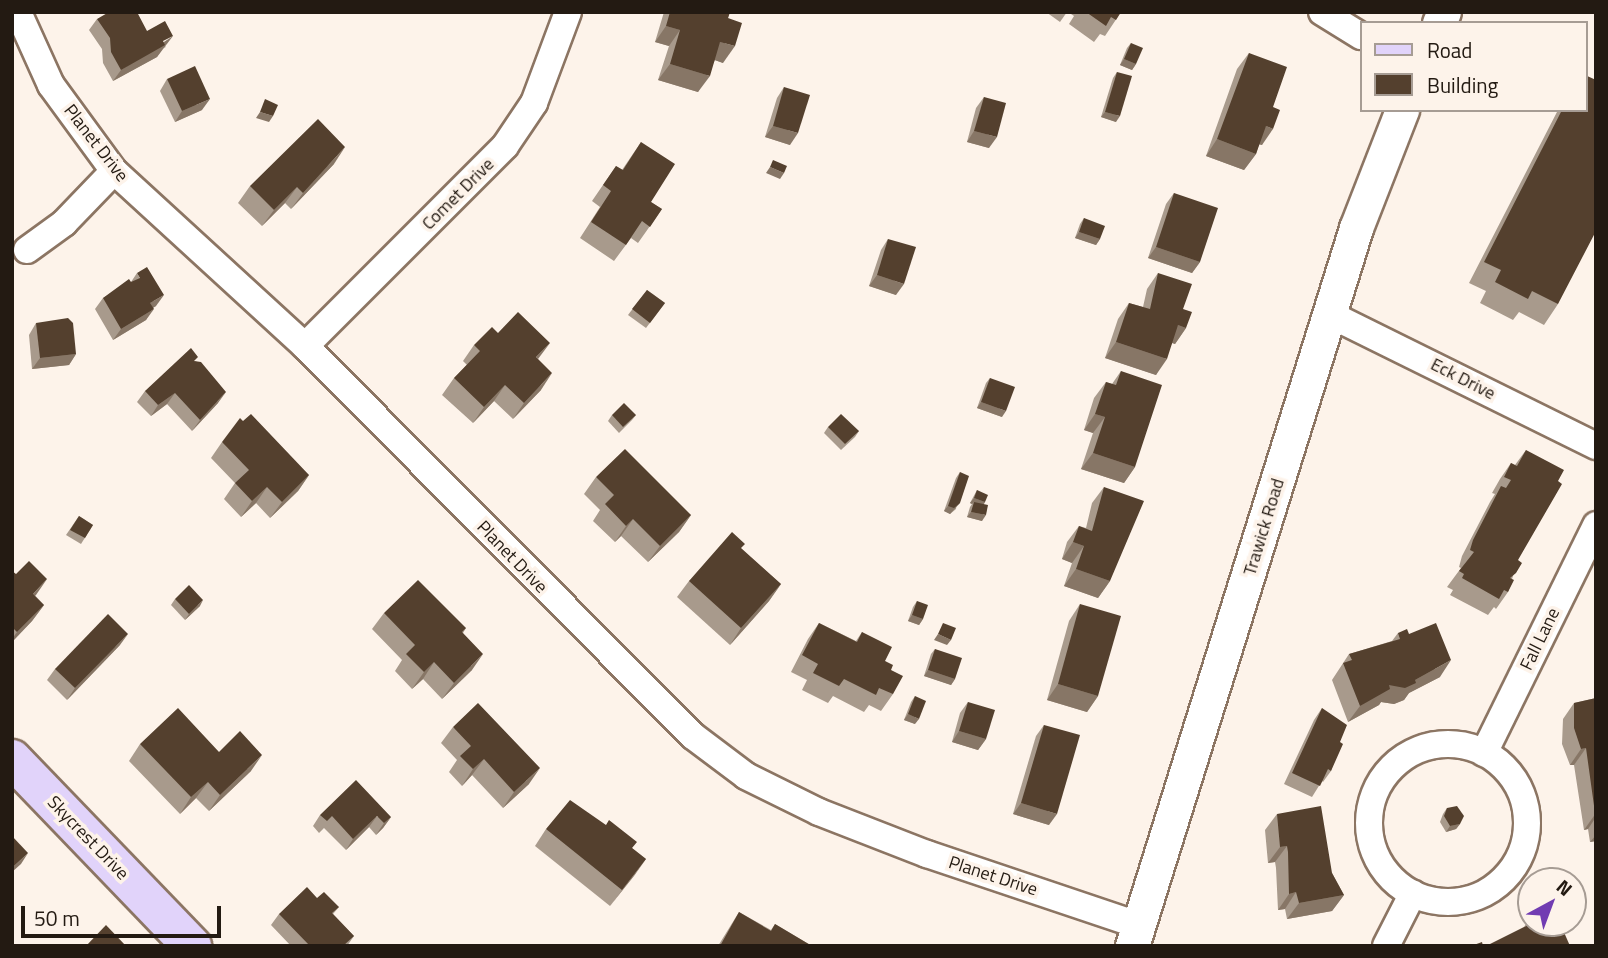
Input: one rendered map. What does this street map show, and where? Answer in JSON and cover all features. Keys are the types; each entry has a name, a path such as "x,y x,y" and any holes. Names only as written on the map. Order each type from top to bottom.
{"main road":[{"name":"Skycrest Drive","path":"12,760 192,946"}],"street":[{"name":"Planet Drive","path":"18,12 51,85 114,172 305,346 656,703 746,776 818,812 1135,935"},
{"name":"Comet Drive","path":"305,346 505,146 534,103 568,12"},
{"path":"1322,12 1360,35"},
{"name":"Trawick Road","path":"1135,935 1356,228 1401,112"},
{"path":"27,250 64,223 114,172"},
{"name":"Eck Drive","path":"1329,314 1596,446"},
{"name":"Fall Lane","path":"1484,754 1596,525"},
{"path":"1449,744 1484,754 1507,770 1519,788 1527,820 1522,852 1504,878 1477,897 1445,901 1413,893 1389,875 1374,849 1370,819 1377,790 1394,766 1419,749 1449,744"},
{"path":"1386,946 1413,893"}],"building":[{"path":"109,12 137,12 147,31 165,21 173,36 163,41 165,45 121,70 111,52 110,38 97,19"},
{"path":"670,12 730,12 728,18 742,23 735,46 720,42 710,76 670,64 680,30 666,26"},
{"path":"1086,12 1121,12 1116,20 1111,17 1106,26"},
{"path":"1131,43 1143,48 1136,64 1124,59"},
{"path":"1249,53 1287,67 1273,107 1280,110 1273,129 1266,126 1256,154 1217,139"},
{"path":"195,66 210,99 182,111 167,79"},
{"path":"1117,72 1132,76 1120,116 1105,112"},
{"path":"1587,76 1596,80 1596,231 1558,304 1532,291 1528,299 1495,282 1501,270 1484,262 1561,112 1587,112"},
{"path":"784,87 810,95 798,133 773,126"},
{"path":"984,97 1006,103 997,137 974,131"},
{"path":"265,99 278,105 273,116 260,112"},
{"path":"318,119 345,147 303,193 297,187 274,210 250,186"},
{"path":"641,142 675,164 651,202 662,209 650,227 642,221 626,245 591,222 611,191 603,185 616,166 623,170"},
{"path":"773,160 787,166 784,173 770,167"},
{"path":"1174,193 1218,208 1200,262 1156,247"},
{"path":"1084,218 1105,226 1100,239 1079,232"},
{"path":"888,239 916,247 904,284 877,275"},
{"path":"147,267 164,295 150,303 154,309 121,329 103,298 129,279 131,282 140,278 137,273"},
{"path":"1158,273 1192,284 1183,309 1192,312 1186,328 1178,325 1167,359 1116,342 1129,303 1150,309"},
{"path":"647,290 665,303 650,323 632,309"},
{"path":"518,312 550,343 536,357 552,373 524,403 505,385 484,407 454,378 480,351 474,345 492,327 498,333"},
{"path":"68,318 73,323 76,354 40,358 36,323"},
{"path":"191,348 198,357 194,361 201,362 226,392 200,420 175,393 158,405 145,391"},
{"path":"1121,371 1162,385 1135,467 1093,453 1105,417 1095,414 1106,382 1116,385"},
{"path":"990,378 1015,387 1006,411 981,402"},
{"path":"624,403 636,415 623,427 612,415"},
{"path":"251,414 309,475 282,502 267,487 252,501 235,483 249,470 222,442 240,418 243,421"},
{"path":"841,414 859,431 845,444 828,427"},
{"path":"625,449 691,515 660,546 633,519 626,526 605,504 614,495 596,477"},
{"path":"1526,450 1564,470 1558,481 1562,484 1518,560 1522,563 1510,578 1514,580 1508,592 1504,590 1499,599 1462,578 1464,574 1459,571 1474,552 1470,550 1473,540 1501,486 1506,488 1511,480 1504,477 1511,463 1517,466"},
{"path":"960,472 969,476 960,503 954,508 948,506"},
{"path":"1104,487 1144,501 1110,581 1076,569 1084,546 1073,542 1079,526 1092,531"},
{"path":"977,490 988,495 985,502 974,498"},
{"path":"974,502 988,505 986,515 971,512"},
{"path":"79,516 93,525 85,538 70,530"},
{"path":"732,532 745,544 741,548 781,584 741,628 689,581"},
{"path":"29,561 47,579 33,594 44,605 17,632 12,627 12,571 16,574"},
{"path":"418,580 466,628 462,632 483,654 454,683 434,662 424,672 406,654 415,645 384,613"},
{"path":"189,585 203,600 189,614 175,599"},
{"path":"917,601 928,605 923,619 912,615"},
{"path":"1080,604 1121,616 1098,696 1058,684"},
{"path":"108,614 128,634 75,688 55,669"},
{"path":"819,623 857,642 862,632 892,647 885,661 893,665 891,670 903,676 893,694 879,688 876,695 844,679 839,686 813,673 818,664 802,655"},
{"path":"943,623 956,628 951,640 938,634"},
{"path":"1436,623 1451,660 1405,688 1389,685 1390,689 1360,706 1343,663 1352,660 1349,654 1400,639 1398,633 1407,629 1409,634"},
{"path":"935,649 962,658 955,679 928,670"},
{"path":"915,696 926,701 919,719 908,714"},
{"path":"1596,698 1595,813 1586,748 1581,749 1574,728 1574,703"},
{"path":"968,702 995,710 986,739 959,731"},
{"path":"478,703 540,768 514,792 484,759 473,769 460,756 471,746 453,727"},
{"path":"178,708 219,752 240,731 262,755 220,795 208,782 191,797 140,744"},
{"path":"1322,708 1347,725 1340,742 1343,744 1331,771 1328,769 1320,786 1292,773"},
{"path":"1044,725 1080,735 1057,814 1021,803"},
{"path":"356,780 391,817 384,823 377,816 353,839 332,816 327,821 320,815"},
{"path":"570,800 606,825 609,820 637,842 632,848 646,859 622,890 546,829"},
{"path":"1321,806 1332,873 1344,895 1299,903 1296,892 1289,894 1288,852 1287,846 1280,847 1277,814"},
{"path":"1457,806 1464,816 1460,824 1450,826 1444,816 1447,808"},
{"path":"12,836 28,853 12,868"},
{"path":"307,887 317,898 324,892 339,907 332,913 354,936 343,946 310,946 279,914"},
{"path":"739,912 771,931 775,924 812,946 720,946"},
{"path":"106,925 126,946 86,946"},
{"path":"1517,930 1517,937 1566,937 1570,946 1486,946"}]}
